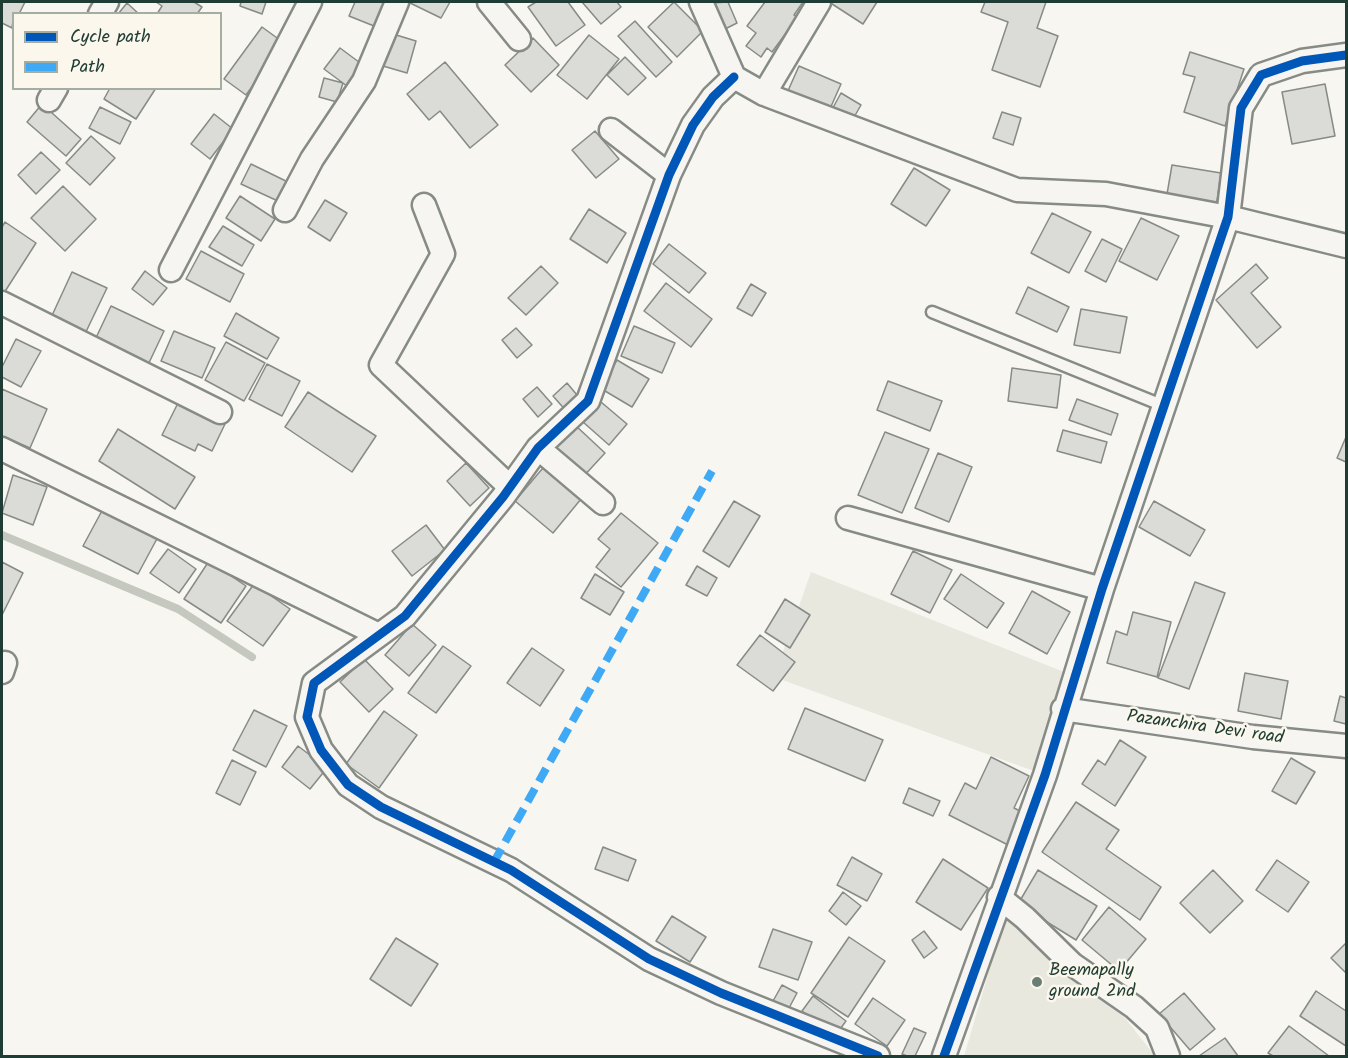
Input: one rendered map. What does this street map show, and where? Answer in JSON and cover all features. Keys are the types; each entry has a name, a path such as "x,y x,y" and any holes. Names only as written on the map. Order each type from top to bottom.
{"street":[{"path":"171,270 310,2"},
{"path":"285,210 312,159 364,81 397,2"},
{"path":"489,2 519,39"},
{"path":"701,2 734,77 764,94 1017,190 1106,194 1228,217 1347,246"},
{"path":"764,94 819,2"},
{"path":"944,1056 999,897 1045,775 1063,709 1077,677 1102,589 1228,217 1241,108 1261,75 1302,61 1347,55"},
{"path":"734,77 713,97 693,125 669,175 588,400 538,448 405,616 314,683 310,694 308,717 321,750 348,785 381,807 512,870 649,959 721,993 878,1056"},
{"path":"611,130 669,175"},
{"path":"424,204 443,254 381,365 510,486"},
{"path":"2,303 220,412"},
{"path":"2,448 379,634"},
{"path":"538,448 603,503"},
{"path":"848,518 1102,589"},
{"name":"Pazanchira Devi road","path":"1063,709 1253,737 1347,746"},
{"path":"999,897 1072,964 1134,1007 1157,1028 1168,1056"}],"lane":[{"path":"932,312 1164,406"}],"shaded area":[{"path":"811,572 1077,677 1045,775 774,677"},
{"name":"Beemapally ground 2nd","path":"1005,917 1068,969 1106,994 1155,1056 964,1056"}],"building":[{"path":"2,2 25,2 20,12 12,12 12,28 2,23"},
{"path":"156,2 194,2 202,7 198,12 158,12 162,6"},
{"path":"241,2 266,2 262,14 240,6"},
{"path":"355,2 394,2 387,19 378,16 374,26 349,16"},
{"path":"408,2 450,2 441,18"},
{"path":"536,2 568,2 585,25 556,46 528,7"},
{"path":"582,2 617,2 621,7 601,24"},
{"path":"674,2 703,31 677,57 648,27"},
{"path":"728,2 737,23 723,30 711,3"},
{"path":"765,2 803,2 794,15 798,17 772,52 767,48 761,57 746,46 756,33 747,26"},
{"path":"829,2 877,2 863,24"},
{"path":"985,2 1046,2 1037,28 1058,36 1040,87 992,70 1008,22 981,12"},
{"path":"127,3 137,12 120,12"},
{"path":"635,21 672,62 656,77 618,36"},
{"path":"262,27 284,43 246,95 224,79"},
{"path":"393,34 416,41 407,73 383,66"},
{"path":"589,35 619,59 587,99 557,75"},
{"path":"533,38 559,65 531,92 505,65"},
{"path":"340,48 367,68 351,89 324,69"},
{"path":"1190,52 1244,69 1225,126 1184,112 1195,77 1183,74"},
{"path":"625,57 646,78 628,95 607,75"},
{"path":"445,62 498,125 470,148 440,111 429,120 407,94"},
{"path":"799,66 841,84 829,111 787,93"},
{"path":"324,78 343,83 337,102 319,97"},
{"path":"1325,84 1335,136 1292,144 1282,92"},
{"path":"109,90 155,90 136,119 104,99"},
{"path":"841,93 861,105 849,126 829,115"},
{"path":"42,104 81,139 66,156 27,122"},
{"path":"100,107 131,122 120,144 89,128"},
{"path":"1002,112 1021,118 1013,145 993,138"},
{"path":"214,114 233,129 210,159 191,144"},
{"path":"595,131 619,159 596,178 572,150"},
{"path":"91,136 115,158 90,185 66,163"},
{"path":"41,152 60,170 36,194 18,175"},
{"path":"251,164 290,183 280,202 241,184"},
{"path":"1172,165 1221,173 1216,208 1166,200"},
{"path":"914,168 950,190 926,226 891,204"},
{"path":"63,186 96,219 65,251 31,218"},
{"path":"240,196 275,219 261,241 226,218"},
{"path":"325,200 347,213 330,241 308,227"},
{"path":"589,209 626,233 607,263 570,239"},
{"path":"1052,213 1091,232 1069,273 1031,253"},
{"path":"1141,218 1179,236 1157,280 1119,261"},
{"path":"5,222 36,243 4,293 2,291 2,227"},
{"path":"223,226 254,245 242,266 209,247"},
{"path":"1102,239 1122,249 1106,282 1085,271"},
{"path":"669,244 706,273 689,293 653,264"},
{"path":"201,251 244,274 230,302 186,279"},
{"path":"1256,264 1268,278 1251,293 1281,327 1257,348 1216,300"},
{"path":"541,266 558,283 526,315 508,298"},
{"path":"145,271 167,288 153,305 132,289"},
{"path":"72,272 107,288 83,338 49,322"},
{"path":"666,283 712,319 691,347 644,311"},
{"path":"751,284 766,293 752,316 737,308"},
{"path":"1028,287 1069,307 1057,332 1016,313"},
{"path":"111,306 164,331 147,367 94,342"},
{"path":"1081,309 1127,317 1120,353 1074,345"},
{"path":"236,313 279,338 267,359 224,336"},
{"path":"634,326 675,343 662,373 621,356"},
{"path":"516,328 532,345 517,358 502,340"},
{"path":"174,331 215,348 202,378 161,361"},
{"path":"16,339 41,351 21,387 2,377 2,367"},
{"path":"226,342 265,363 244,401 205,380"},
{"path":"617,360 649,379 632,407 600,388"},
{"path":"267,364 300,381 282,416 249,399"},
{"path":"1012,368 1061,375 1057,408 1008,401"},
{"path":"888,381 942,401 930,431 877,410"},
{"path":"567,383 582,401 568,413 553,396"},
{"path":"537,387 552,404 538,417 523,399"},
{"path":"2,389 47,409 30,448 2,436"},
{"path":"308,392 376,436 352,472 285,427"},
{"path":"1077,399 1118,414 1111,435 1069,420"},
{"path":"179,401 225,424 212,451 198,444 195,451 162,435"},
{"path":"601,402 627,424 609,445 583,422"},
{"path":"575,425 605,453 582,478 551,450"},
{"path":"118,429 195,477 175,509 99,461"},
{"path":"1063,430 1107,442 1101,463 1057,451"},
{"path":"885,432 929,449 902,513 858,495"},
{"path":"1346,437 1346,462 1337,458"},
{"path":"938,453 972,467 949,522 915,508"},
{"path":"548,462 586,493 553,533 515,501"},
{"path":"466,463 489,488 470,506 447,481"},
{"path":"13,475 47,487 33,525 2,513"},
{"path":"734,501 760,516 729,567 703,551"},
{"path":"1154,501 1205,530 1190,556 1139,527"},
{"path":"104,507 159,535 138,574 83,546"},
{"path":"621,513 658,543 621,587 596,567 610,549 598,539"},
{"path":"426,525 445,550 412,576 392,551"},
{"path":"168,549 196,569 179,593 150,573"},
{"path":"913,551 952,570 930,613 891,594"},
{"path":"209,561 246,586 221,623 184,599"},
{"path":"2,562 23,573 2,615"},
{"path":"697,566 717,578 707,596 686,585"},
{"path":"595,574 624,592 610,615 581,598"},
{"path":"961,574 1004,603 987,628 944,599"},
{"path":"1195,582 1225,593 1189,689 1158,678"},
{"path":"254,584 290,609 263,646 227,621"},
{"path":"1032,591 1070,612 1047,654 1009,633"},
{"path":"785,599 810,615 790,648 765,632"},
{"path":"1133,612 1171,622 1157,677 1107,663 1116,631 1127,635"},
{"path":"412,624 436,645 409,676 385,655"},
{"path":"760,635 795,662 773,691 737,665"},
{"path":"443,646 471,666 436,713 408,693"},
{"path":"532,648 564,670 540,706 507,683"},
{"path":"364,659 393,689 369,712 340,682"},
{"path":"1245,673 1288,681 1281,719 1238,711"},
{"path":"1340,696 1346,698 1346,724 1334,721"},
{"path":"805,708 883,740 865,781 788,749"},
{"path":"254,710 287,726 266,767 233,750"},
{"path":"384,711 417,735 379,788 346,764"},
{"path":"1120,740 1146,757 1115,806 1082,784 1098,760 1105,765"},
{"path":"298,746 327,768 310,789 282,767"},
{"path":"991,757 1029,776 1014,808 1028,815 1012,847 949,815 965,783 976,789"},
{"path":"1291,758 1315,772 1296,804 1272,791"},
{"path":"232,760 256,772 240,805 216,793"},
{"path":"909,788 940,801 933,816 903,803"},
{"path":"1076,802 1119,830 1106,849 1161,887 1140,920 1042,852"},
{"path":"603,847 636,860 628,881 595,869"},
{"path":"852,857 882,874 867,901 837,885"},
{"path":"943,859 988,888 961,930 916,902"},
{"path":"1277,860 1309,882 1288,912 1256,890"},
{"path":"1038,870 1097,906 1076,940 1018,904"},
{"path":"1213,870 1243,901 1210,933 1180,903"},
{"path":"843,892 861,906 846,925 829,911"},
{"path":"1109,907 1146,939 1119,971 1082,940"},
{"path":"672,916 706,937 690,962 656,941"},
{"path":"773,929 812,942 798,980 759,967"},
{"path":"924,931 937,948 924,958 912,940"},
{"path":"849,937 885,961 848,1017 811,993"},
{"path":"396,938 438,964 411,1006 370,979"},
{"path":"1346,943 1346,973 1331,958"},
{"path":"782,985 797,993 788,1010 773,1001"},
{"path":"1316,991 1346,1011 1346,1046 1300,1016"},
{"path":"1184,993 1215,1029 1190,1050 1159,1014"},
{"path":"813,996 846,1021 835,1036 802,1011"},
{"path":"873,998 905,1020 887,1046 855,1024"},
{"path":"1289,1026 1329,1056 1273,1056 1268,1053"},
{"path":"914,1028 926,1033 915,1056 907,1056 902,1054"},
{"path":"1225,1038 1238,1056 1199,1056"}],"waterway":[{"path":"2,535 178,609 252,657"}],"marked path":[{"path":"494,862 712,471"}],"cycle path":[{"path":"944,1056 1045,775 1102,589 1228,217 1241,108 1261,75 1302,61 1346,55"},
{"path":"734,77 713,97 693,125 669,175 588,401 538,448 503,497 405,616 314,683 307,717 321,750 348,785 381,807 511,870 649,959 721,993 878,1056"}],"place":[{"name":"Beemapally ground 2nd","path":"1037,982"}]}
